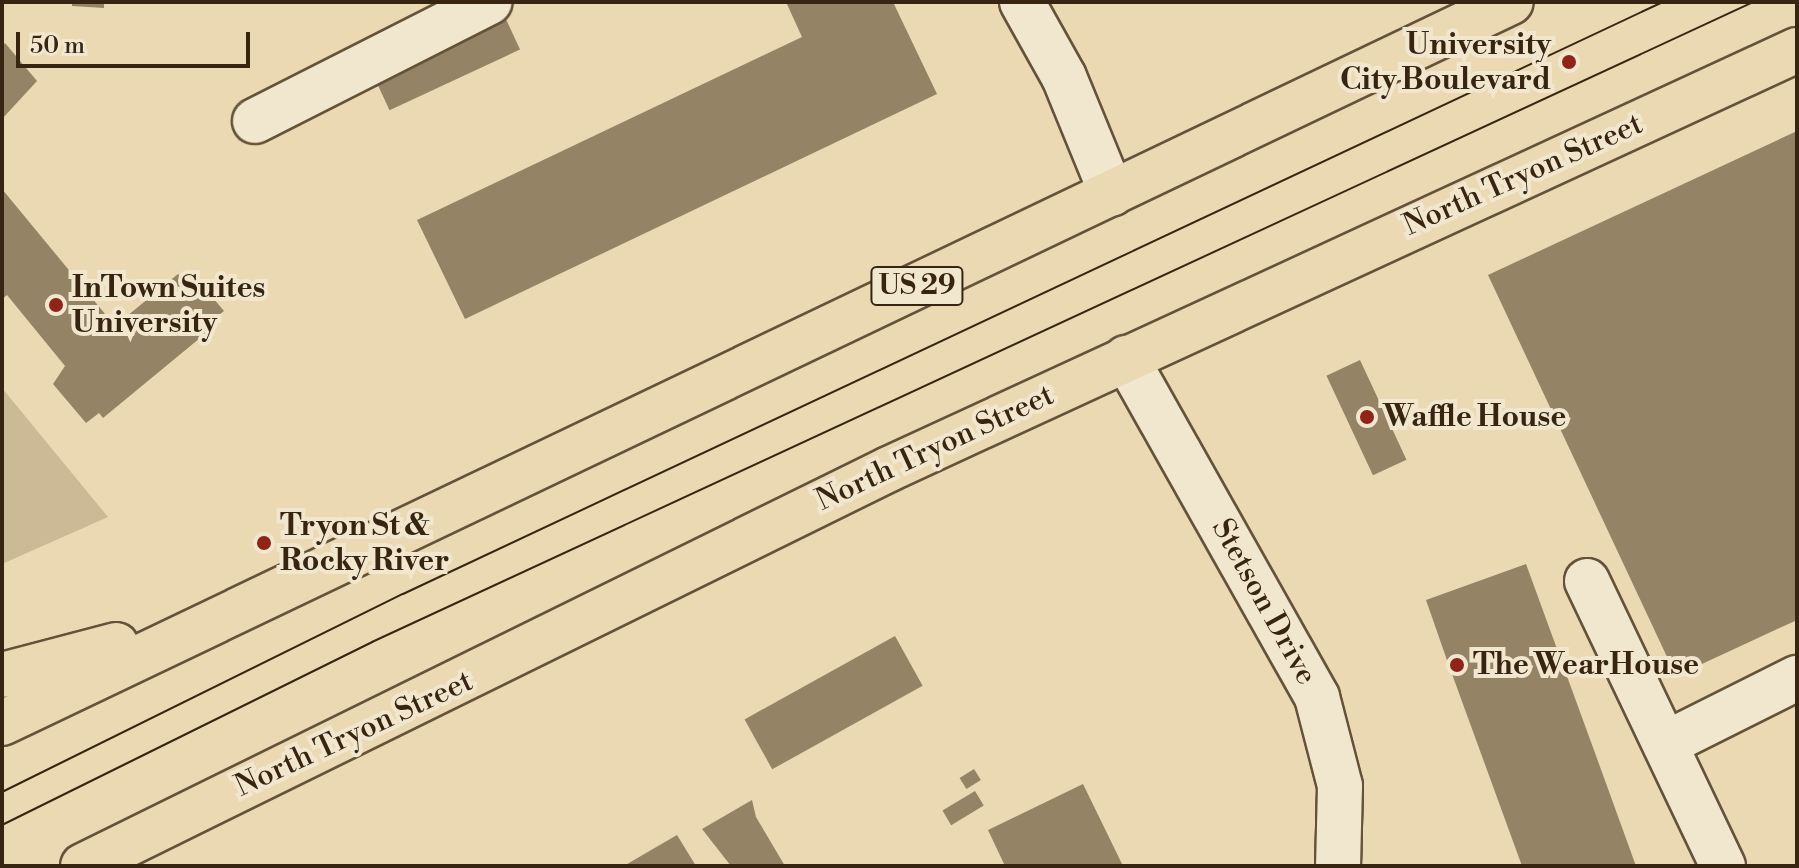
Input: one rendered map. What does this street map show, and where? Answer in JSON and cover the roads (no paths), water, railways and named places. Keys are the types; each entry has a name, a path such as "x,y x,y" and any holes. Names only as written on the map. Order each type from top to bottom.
{"main road":[{"name":"US 29","path":"199,623 1112,194 1511,2"},
{"name":"North Tryon Street","path":"83,866 1126,358 1797,50"},
{"path":"2,675 199,623"},
{"path":"2,723 199,623"}],"street":[{"path":"255,121 490,2"},
{"path":"1022,2 1064,77 1112,194"},
{"name":"Stetson Drive","path":"1126,358 1317,697 1340,786 1338,866"},
{"path":"1587,581 1723,866"},
{"path":"1665,744 1797,678"}],"tram line":[{"path":"2,792 403,594 1663,2"},
{"path":"2,825 372,642 1753,2"}],"place":[{"name":"University City Boulevard","path":"1569,62"},
{"name":"InTown Suites University","path":"56,305"},
{"name":"Waffle House","path":"1367,417"},
{"name":"Tryon St & Rocky River","path":"264,543"},
{"name":"The WearHouse","path":"1457,665"}]}
